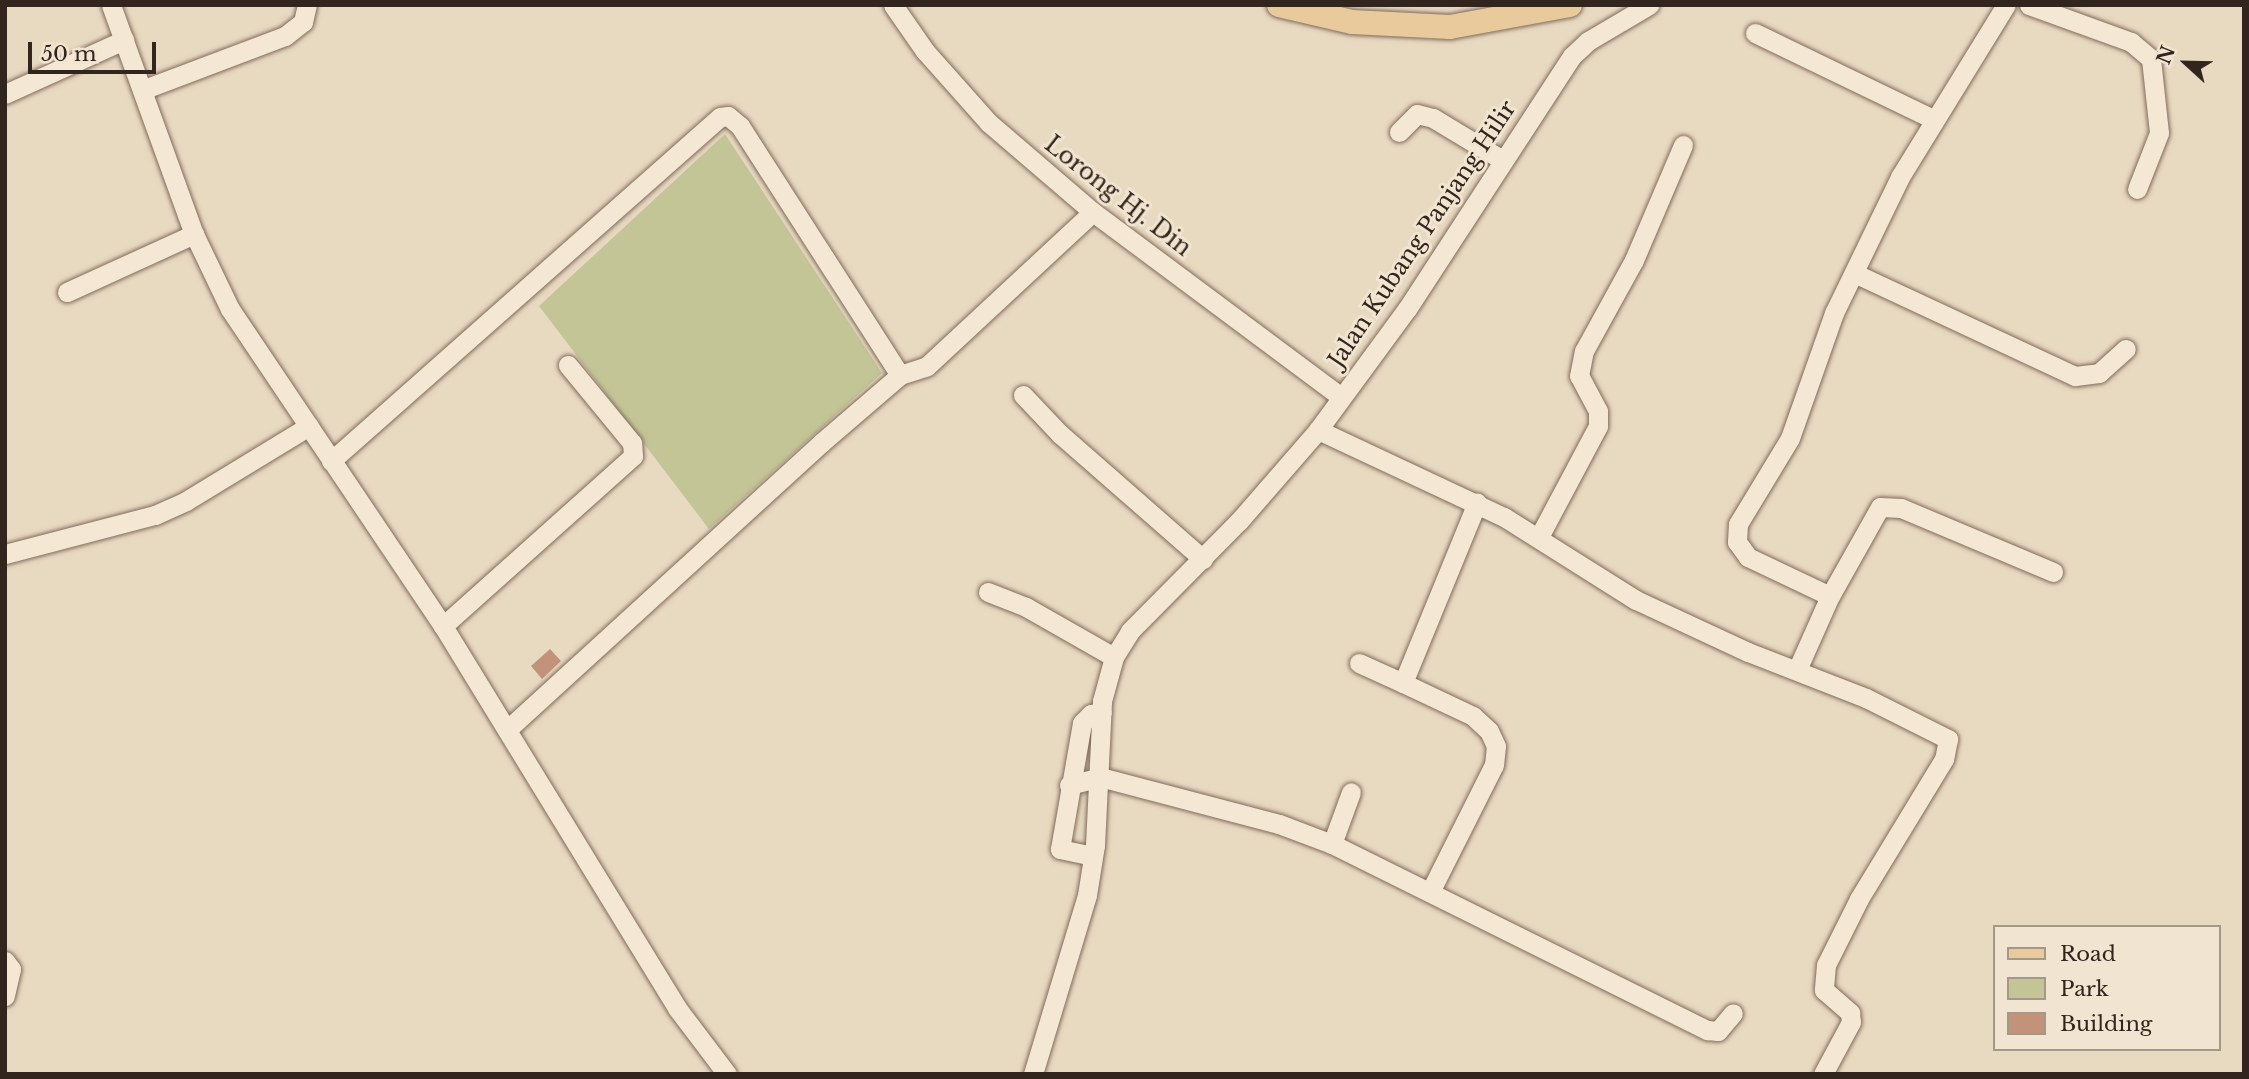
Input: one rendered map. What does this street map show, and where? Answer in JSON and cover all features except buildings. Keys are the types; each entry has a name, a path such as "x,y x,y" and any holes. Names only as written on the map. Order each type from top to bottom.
{"main road":[{"path":"1279,5 1395,27 1477,24 1570,5"}],"street":[{"path":"111,5 194,234 246,337 443,626 509,728 677,1009 727,1074"},
{"path":"142,90 285,36 303,22 307,5"},
{"name":"Lorong Hj. Din","path":"893,5 925,51 989,123 1093,212 1342,397"},
{"name":"Jalan Kubang Panjang Hilir","path":"1032,1074 1072,954 1093,856 1100,777 1101,712 1114,657 1130,631 1203,559 1318,430 1407,309 1501,159 1572,56 1588,41 1649,5"},
{"path":"1830,596 1748,557 1736,533 1743,512 1790,438 1834,313 1854,273 1933,119 2006,5"},
{"path":"2029,5 2131,42 2151,59 2159,133 2137,189"},
{"path":"1755,33 1933,119"},
{"path":"5,94 124,40"},
{"path":"1399,132 1417,114 1433,118 1501,159"},
{"path":"331,461 720,117 728,116 740,126 900,375"},
{"path":"1539,537 1598,426 1598,411 1579,376 1584,351 1634,260 1683,145"},
{"path":"509,728 900,375 926,366 1093,212"},
{"path":"67,292 194,234"},
{"path":"1854,273 2075,376 2099,373 2126,349"},
{"path":"443,626 634,456 632,443 568,365"},
{"path":"1023,395 1060,434 1203,559"},
{"path":"5,554 155,515 186,501 309,426"},
{"path":"1318,430 1477,503 1539,537 1636,600 1890,710 1950,743 1826,965 1824,990 1850,1013 1851,1022 1823,1074"},
{"path":"1403,683 1477,503"},
{"path":"1797,670 1830,596 1875,512 1890,505 2053,572"},
{"path":"988,592 1026,607 1114,657"},
{"path":"1359,663 1473,716 1489,731 1496,746 1494,765 1430,892"},
{"path":"1093,856 1060,849 1069,785 1082,723 1091,713 1101,712"},
{"path":"1069,785 1100,777 1279,824 1332,844 1707,1030 1718,1031 1732,1013"},
{"path":"1332,844 1351,792"},
{"path":"5,961 11,969 5,996"}],"green space":[{"path":"725,134 882,373 709,529 539,306"}]}
